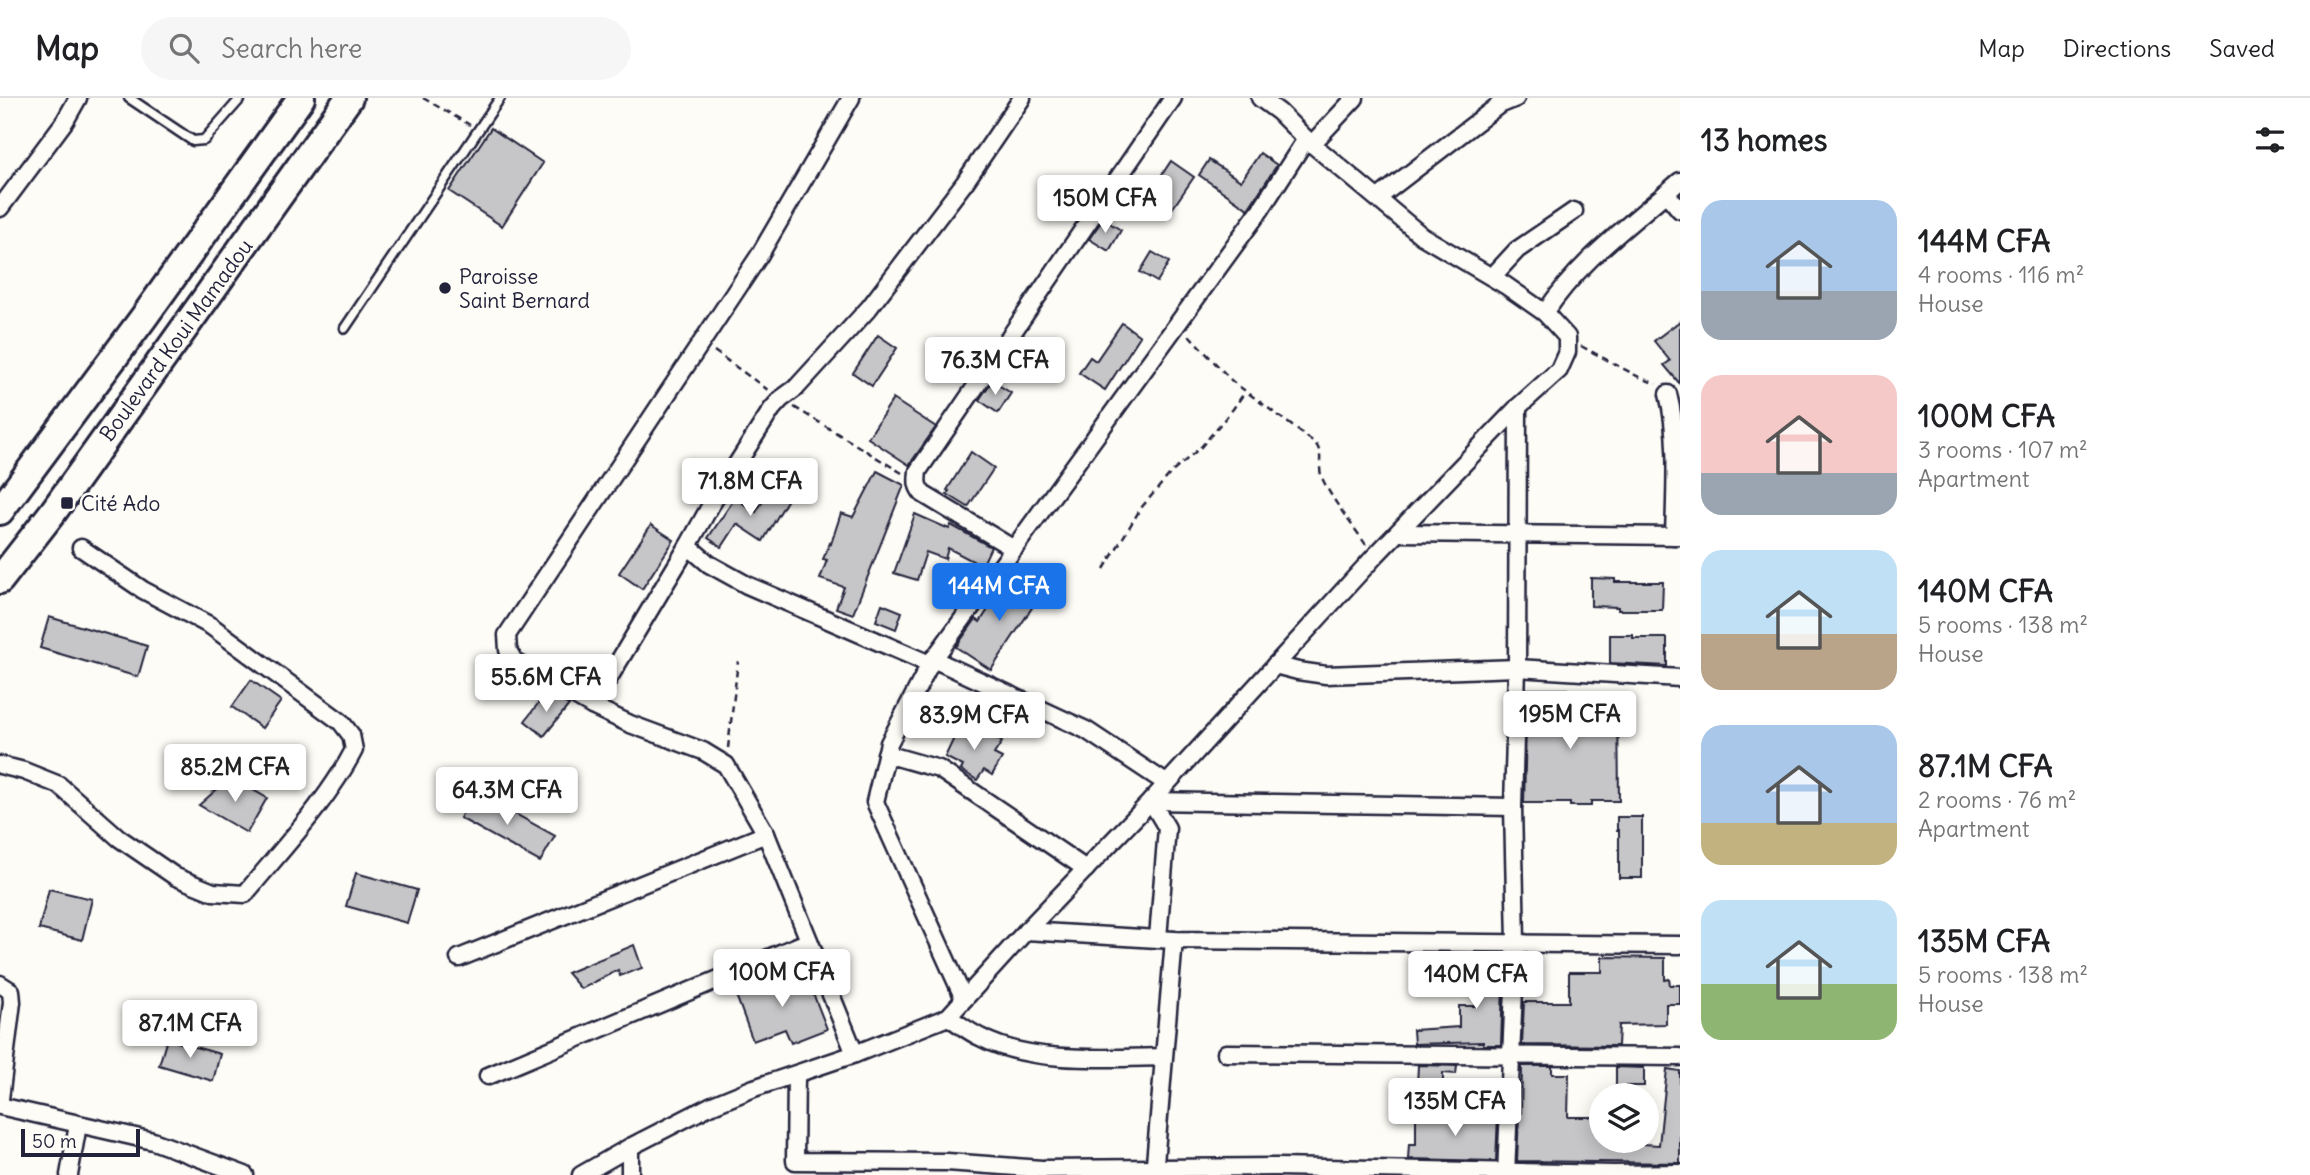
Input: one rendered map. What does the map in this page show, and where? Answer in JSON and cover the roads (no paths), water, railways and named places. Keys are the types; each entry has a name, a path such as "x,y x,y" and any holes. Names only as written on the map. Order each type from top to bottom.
{"main road":[{"name":"Boulevard Koui Mamadou","path":"0,511 144,317 301,98"},
{"name":"Boulevard Koui Mamadou","path":"0,580 53,512 349,98"}],"street":[{"path":"0,208 65,121 78,98"},
{"path":"851,98 759,256 507,635 508,650 514,661 592,706 630,724 703,751 726,765 766,834 855,1054"},
{"path":"592,706 712,503 772,409 805,379 869,308 965,182 1022,98"},
{"path":"1014,548 923,494 918,488 919,471 1173,98"},
{"path":"581,1175 710,1106 948,1017 1151,801 1374,557 1518,407 1559,370 1567,352 1567,337 1545,313 1492,277 1422,236 1260,98"},
{"path":"964,999 875,802 889,743 931,661 1309,141 1355,98"},
{"path":"1378,198 1499,105 1513,99"},
{"path":"1545,313 1559,292 1593,256 1680,181"},
{"path":"1666,193 1680,210"},
{"path":"1492,277 1517,250 1574,211"},
{"path":"1399,533 1677,536 1672,408 1668,394"},
{"path":"1506,1173 1516,942 1513,807 1517,668 1518,407"},
{"path":"688,546 709,564 747,585 931,661 1086,730 1167,783"},
{"path":"0,765 59,786 119,838 176,877 213,892 245,894 316,807 344,769 354,750 351,736 341,722 211,626 143,590 82,548"},
{"path":"1275,665 1326,676 1517,668 1680,678"},
{"path":"886,754 939,769 1086,869"},
{"path":"1151,801 1513,807"},
{"path":"1151,801 1167,828 1163,1057 1154,1172"},
{"path":"459,958 766,834"},
{"path":"1026,931 1166,939 1680,944"},
{"path":"488,1076 809,941"},
{"path":"0,985 11,991 12,1002 0,1100"},
{"path":"948,1017 981,1038 1014,1049 1065,1058 1163,1057"},
{"path":"1226,1053 1680,1058"},
{"path":"796,1075 794,1168 947,1162 1042,1172 1680,1173"},
{"path":"0,1106 153,1141 245,1175"},
{"path":"69,1175 78,1125"},
{"path":"629,1147 630,1175"}],"lane":[{"path":"129,98 193,141 204,140 240,98"},
{"path":"345,328 500,98"}],"place":[{"name":"Paroisse Saint Bernard","path":"445,288"},
{"name":"Cité Ado","path":"67,503"}]}
